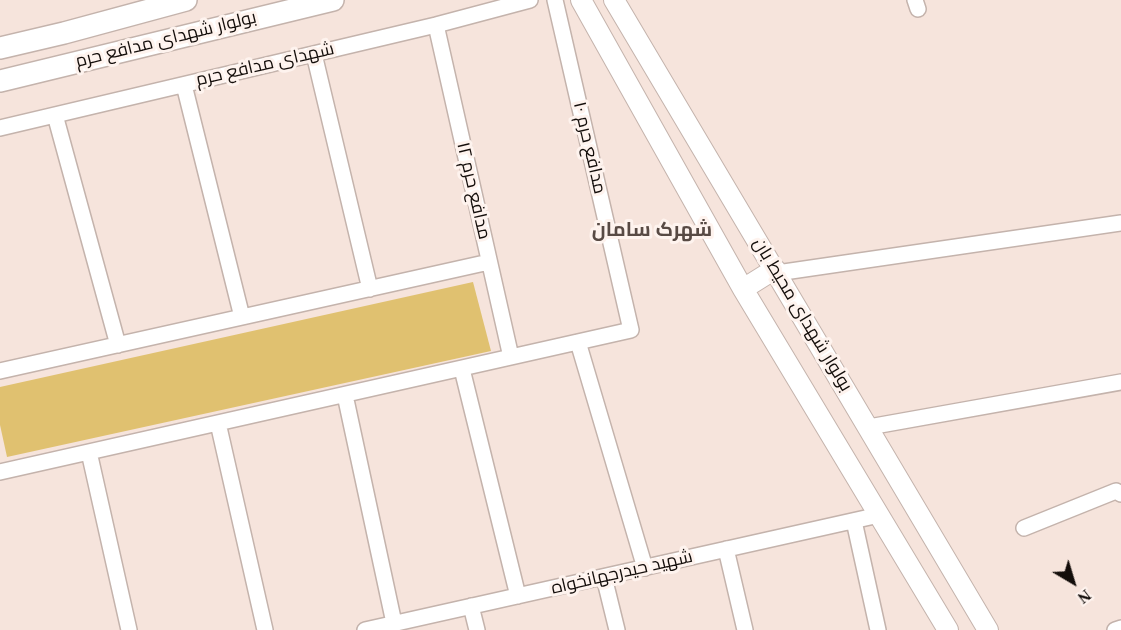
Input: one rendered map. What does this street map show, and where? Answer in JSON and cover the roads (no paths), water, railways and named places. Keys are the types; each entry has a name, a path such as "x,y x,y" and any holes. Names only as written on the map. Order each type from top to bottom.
{"main road":[{"name":"بولوار شهدای مدافع حرم","path":"0,48 186,0"},
{"name":"بولوار شهدای مدافع حرم","path":"0,81 333,0"},
{"path":"64,33 72,63"}],"street":[{"name":"شهدای مدافع حرم","path":"0,128 436,25 530,0"},
{"name":"مدافع حرم ۱۰","path":"555,0 631,330 578,342"},
{"name":"بولوار شهدای محیط بان","path":"581,0 743,289 948,630"},
{"name":"بولوار شهدای محیط بان","path":"614,0 988,630"},
{"name":"مدافع حرم ۱۲","path":"436,25 511,357"},
{"path":"314,54 370,289"},
{"path":"184,85 242,317"},
{"path":"55,115 118,345"},
{"path":"743,289 776,271 1121,223"},
{"path":"0,372 489,262"},
{"path":"0,472 578,342 645,567"},
{"path":"462,369 518,596"},
{"path":"869,427 1121,382"},
{"path":"345,395 394,623"},
{"path":"218,423 265,630"},
{"path":"89,452 129,630"},
{"path":"1024,528 1116,491 1121,494"},
{"name":"شهید حیدرجهانخواه","path":"364,630 879,515"},
{"path":"854,521 878,630"},
{"path":"726,549 745,630"},
{"path":"604,576 616,630"},
{"path":"471,606 477,630"},
{"path":"1115,630 1121,628"}],"district":[{"name":"شهرک سامان","path":"652,231"}]}
